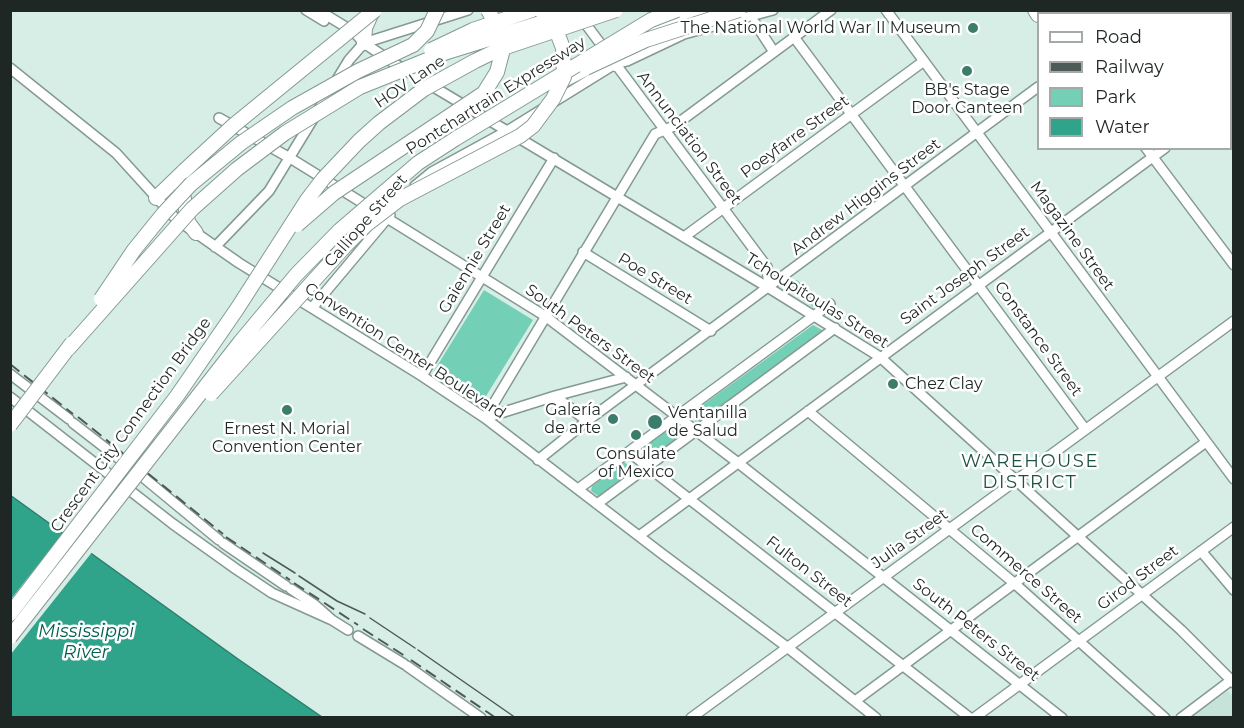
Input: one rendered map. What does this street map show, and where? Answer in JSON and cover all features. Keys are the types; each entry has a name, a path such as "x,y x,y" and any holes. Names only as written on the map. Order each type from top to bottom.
{"highway":[{"path":"361,40 374,10"},
{"path":"156,198 243,118 374,10"},
{"path":"10,425 68,349 134,250 191,184 241,143 292,108 358,71 413,45 427,31 436,10"},
{"path":"273,251 295,226 334,193 484,93 497,72 502,53 500,31 488,10"},
{"path":"360,87 473,30 532,10"},
{"path":"10,637 136,476 345,245 366,225 400,199 520,136 533,126 553,99 564,77 565,63 558,35 547,16 540,10"},
{"name":"Pontchartrain Expressway","path":"68,349 192,210 237,169 285,133 360,87 447,52 582,10"},
{"name":"HOV Lane","path":"273,251 307,200 340,160 379,123 424,89 500,49 616,10"},
{"name":"Pontchartrain Expressway","path":"136,476 262,316 296,275 340,230 418,163 651,20 677,10"},
{"path":"615,64 620,50 636,38 656,28 709,10"},
{"path":"537,90 559,84 646,40 739,10"},
{"path":"184,171 181,183 188,222 196,233"},
{"name":"Crescent City Connection Bridge","path":"10,614 177,396 237,309 273,251"}],"street":[{"name":"Tchoupitoulas Street","path":"306,10 350,37 361,40"},
{"name":"Tchoupitoulas Street","path":"318,10 354,32 361,40 392,62 770,288 880,357 1233,680"},
{"path":"215,248 269,191 361,40 468,10"},
{"name":"Annunciation Street","path":"576,10 767,267 770,288"},
{"name":"Calliope Street","path":"312,308 416,185 432,172 507,131 615,64 627,61 684,34 773,10"},
{"path":"485,418 655,134 674,126 831,10"},
{"name":"Magazine Street","path":"886,11 1233,479"},
{"path":"755,23 774,52"},
{"name":"Constance Street","path":"794,37 1085,429"},
{"name":"Poeyfarre Street","path":"684,237 924,61"},
{"name":"Convention Center Boulevard","path":"10,68 116,153 176,219 215,248 422,376 485,418 876,717"},
{"name":"Andrew Higgins Street","path":"538,460 587,421 770,288 1037,88"},
{"name":"South Peters Street","path":"219,118 290,158 545,316 737,462 1062,717"},
{"path":"1147,150 1233,265"},
{"name":"Saint Joseph Street","path":"639,537 737,462 1163,150"},
{"name":"Gaiennie Street","path":"422,376 554,159"},
{"name":"Poe Street","path":"583,252 711,331"},
{"path":"578,489 830,304"},
{"name":"Julia Street","path":"691,717 1233,321"},
{"path":"597,504 835,328"},
{"path":"10,374 221,541 315,605 332,620"},
{"path":"485,418 626,377"},
{"path":"555,396 587,421"},
{"path":"10,397 172,524 236,569 272,593 332,620 348,630"},
{"name":"Commerce Street","path":"808,411 1080,640 1165,717"},
{"path":"855,701 1206,442"},
{"name":"Fulton Street","path":"629,453 972,717"},
{"name":"Girod Street","path":"972,717 1233,527"},
{"path":"1201,551 1233,590"},
{"path":"358,636 481,717"},
{"path":"1181,717 1233,680"}],"shaded area":[{"path":"1228,691 1233,697 1233,717 1191,717"}],"green space":[{"path":"797,280 820,300 821,304 818,308 785,288"},
{"path":"484,290 533,320 483,401 434,371"},
{"path":"813,325 824,331 700,423 695,423 700,407"},
{"path":"672,425 684,431 683,435 652,459 640,449"},
{"path":"624,462 636,471 603,495 598,496 591,491 592,486"}],"water":[{"name":"Mississippi River","path":"10,495 238,659 322,717 11,717"}],"pier":[{"path":"64,532 93,551 11,654 11,599"}],"tram line":[{"path":"263,553 295,573"},
{"path":"299,576 337,601 365,614"},
{"path":"370,618 415,648"},
{"path":"418,650 516,718"}],"railway":[{"path":"10,364 73,414"},
{"path":"78,417 223,534"},
{"path":"226,537 290,580"},
{"path":"294,583 358,625"},
{"path":"363,629 408,658"},
{"path":"411,660 496,718"}],"place":[{"name":"The National World War II Museum","path":"973,28"},
{"name":"BB's Stage Door Canteen","path":"967,71"},
{"name":"Chez Clay","path":"893,384"},
{"name":"Ernest N. Morial Convention Center","path":"287,410"},
{"name":"Galería de arte","path":"613,419"},
{"name":"Ventanilla de Salud","path":"655,422"},
{"name":"Consulate of Mexico","path":"636,435"}],"district":[{"name":"WAREHOUSE DISTRICT","path":"1030,472"}]}
